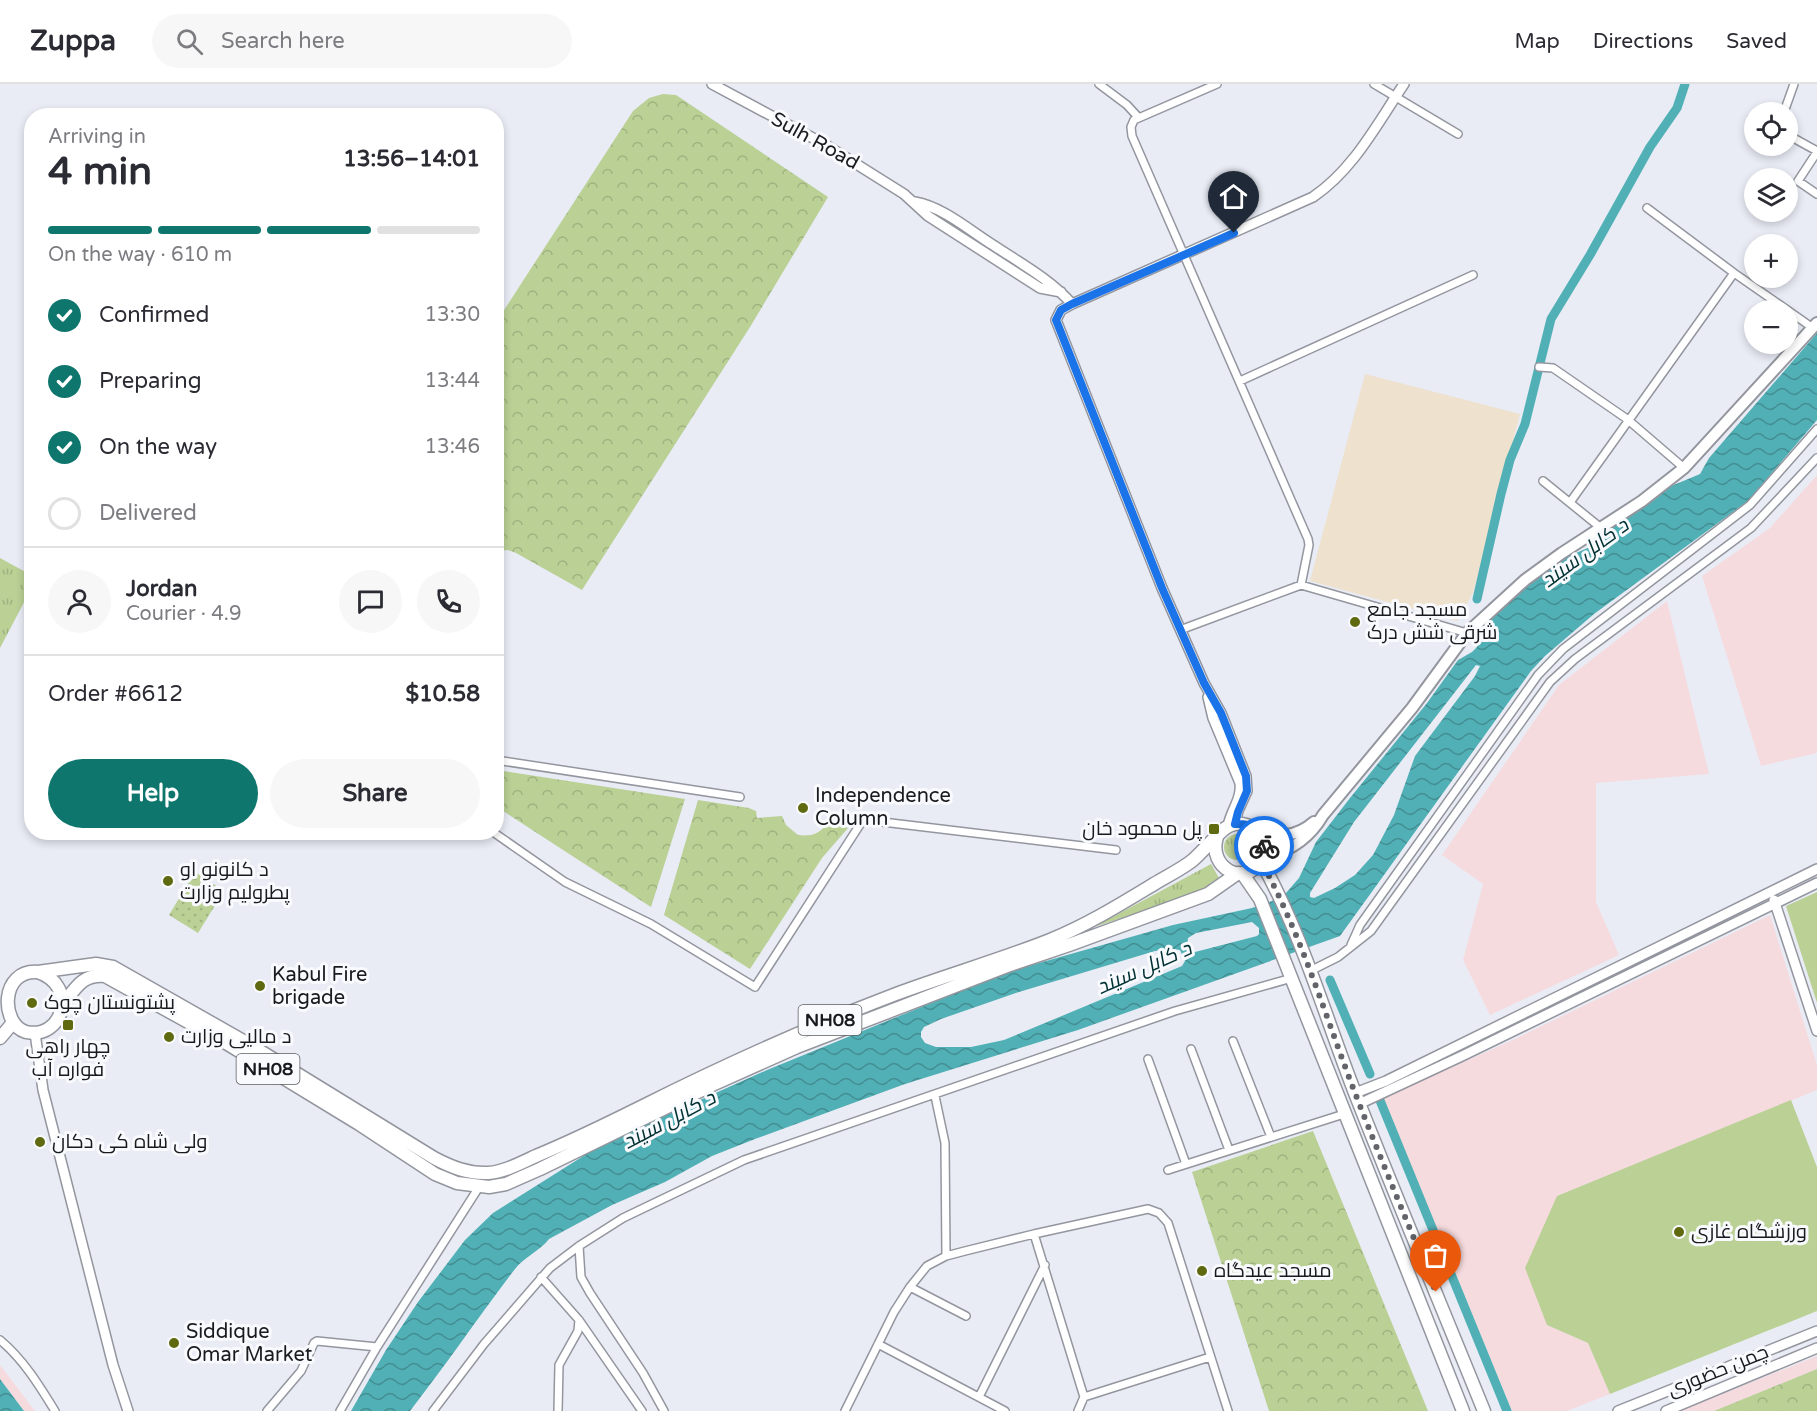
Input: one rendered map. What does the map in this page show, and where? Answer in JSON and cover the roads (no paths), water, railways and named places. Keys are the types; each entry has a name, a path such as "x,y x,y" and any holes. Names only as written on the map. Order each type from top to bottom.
{"highway":[{"path":"1232,825 1250,825 1257,830 1264,843 1262,859 1310,971 1357,1098 1484,1411"},
{"name":"NH08","path":"38,972 96,964 113,967 252,1046 434,1158 460,1170 490,1173 512,1167 588,1134 702,1076 792,1036 879,1000 1050,940 1080,926 1191,862 1232,825"},
{"path":"1217,837 1215,844 1218,861 1223,867 1240,873 1260,899 1463,1411"},
{"name":"NH08","path":"63,1004 83,980 95,975 105,976 226,1043 435,1173 457,1183 489,1187 506,1184 712,1085 797,1047 1010,965 1208,894 1240,873 1256,867 1262,859"},
{"path":"29,971 38,972 57,983 63,1004 61,1012 51,1026 35,1033 19,1030 11,1025 1,1009 6,978 29,971"},
{"path":"0,1038 11,1025"},
{"path":"1455,1392 1470,1376"}],"main road":[{"name":"Sulh Road","path":"712,84 826,145 915,202 935,208 1029,268 1061,292 1072,304"},
{"path":"1232,825 1247,791 1247,781 1221,713 1204,683 1180,630 1056,320 1061,310 1072,304 1313,197 1330,186 1375,130 1404,84"},
{"path":"1262,859 1294,847 1311,833 1323,815 1412,708 1467,633 1525,580 1642,501 1684,468 1815,326"},
{"path":"1257,830 1272,835 1288,835 1304,830 1323,815"},
{"path":"1357,1098 1396,1076 1817,869"},
{"path":"1357,1098 1462,1056 1817,883"},
{"path":"1771,893 1817,1031"},
{"path":"35,1033 43,1090 113,1365 128,1411"},
{"name":"چمن حضوری","path":"1618,1411 1817,1331"},
{"name":"چمن حضوری","path":"1666,1411 1817,1348"}],"street":[{"path":"1099,84 1127,105 1138,117"},
{"path":"1217,84 1138,117 1131,127 1132,136 1308,538 1309,545 1301,585"},
{"path":"1374,84 1458,135"},
{"path":"1788,102 1794,84"},
{"path":"1798,141 1817,152 1798,181 1817,195"},
{"path":"1647,208 1734,273 1815,326"},
{"path":"1570,501 1734,273"},
{"path":"1240,381 1473,275"},
{"path":"1539,367 1553,368 1628,419 1684,468"},
{"path":"1350,947 1360,925 1538,675 1563,649 1750,505 1817,429"},
{"path":"1310,971 1338,957 1371,932 1550,682 1575,659 1751,528 1817,458"},
{"path":"1544,480 1601,528"},
{"path":"1180,630 1301,585 1467,633"},
{"path":"1518,702 1529,711"},
{"path":"504,761 740,797"},
{"path":"504,840 565,882 651,924 755,987 861,823 866,820 1116,850"},
{"path":"433,1411 484,1344 541,1277 579,1246 623,1218 744,1160 935,1096 1174,1011 1292,978"},
{"path":"1233,1041 1271,1137"},
{"path":"1191,1049 1229,1150"},
{"path":"1148,1059 1186,1164"},
{"path":"935,1096 945,1143 946,1256"},
{"path":"1168,1170 1344,1114"},
{"path":"340,1411 377,1347 479,1186"},
{"path":"845,1411 894,1312 927,1266 946,1256 1148,1209 1159,1213 1167,1223 1228,1411"},
{"path":"1034,1234 1046,1265 1084,1397 1078,1411"},
{"path":"579,1246 581,1277 643,1373 664,1411"},
{"path":"979,1397 1046,1265"},
{"path":"541,1277 579,1320 642,1411"},
{"path":"910,1287 966,1316"},
{"path":"558,1411 559,1365 578,1331 579,1320"},
{"path":"0,1340 10,1348 35,1378 55,1411"},
{"path":"267,1411 301,1371 316,1341 377,1347"},
{"path":"878,1344 1005,1411"},
{"path":"1084,1397 1210,1357"}],"water":[{"name":"د کابل سيند","path":"1817,333 1817,420 1748,501 1594,614 1531,671 1340,936 1078,1030 905,1084 712,1156 665,1182 612,1205 549,1239 515,1269 410,1411 351,1411 386,1350 418,1302 465,1240 493,1213 604,1143 767,1070 1007,972 1173,925 1252,908 1286,893 1299,878 1316,842 1350,798 1427,703 1458,660 1477,647 1482,628 1560,560 1599,543 1614,526 1669,487 1700,474 1709,458","holes":["1476,665 1480,666 1475,676 1415,756 1394,815 1373,855 1355,875 1335,888 1314,898 1310,897 1310,893 1354,822","1252,922 1259,928 1257,936 1195,952 1190,951 1187,947 1188,938 1196,933","1180,950 1185,961 1182,966 1004,1040 971,1047 936,1047 925,1043 921,1037 924,1027 941,1019 1019,992 1155,951"]},
{"path":"0,1379 24,1411 0,1411"}],"waterway":[{"path":"1477,599 1501,494 1510,460 1525,424 1551,319 1590,255 1650,147 1677,108 1685,84"},
{"path":"1330,980 1370,1074"},
{"path":"1379,1098 1507,1411"}],"place":[{"name":"مسجد جامع شرقی شش درک","path":"1355,622"},
{"name":"Independence Column","path":"803,808"},
{"name":"پل محمود خان","path":"1214,829"},
{"name":"د کانونو او پطرولیم وزارت","path":"168,881"},
{"name":"Kabul Fire brigade","path":"260,986"},
{"name":"پشتونستان چوک","path":"32,1003"},
{"name":"چهار راهی فواره آب","path":"68,1025"},
{"name":"د مالیی وزارت","path":"169,1037"},
{"name":"ولی شاہ کی دکان","path":"40,1142"},
{"name":"ورزشگاه غازی","path":"1679,1232"},
{"name":"مسجد عیدگاه","path":"1202,1271"},
{"name":"Siddique Omar Market","path":"174,1343"}]}
